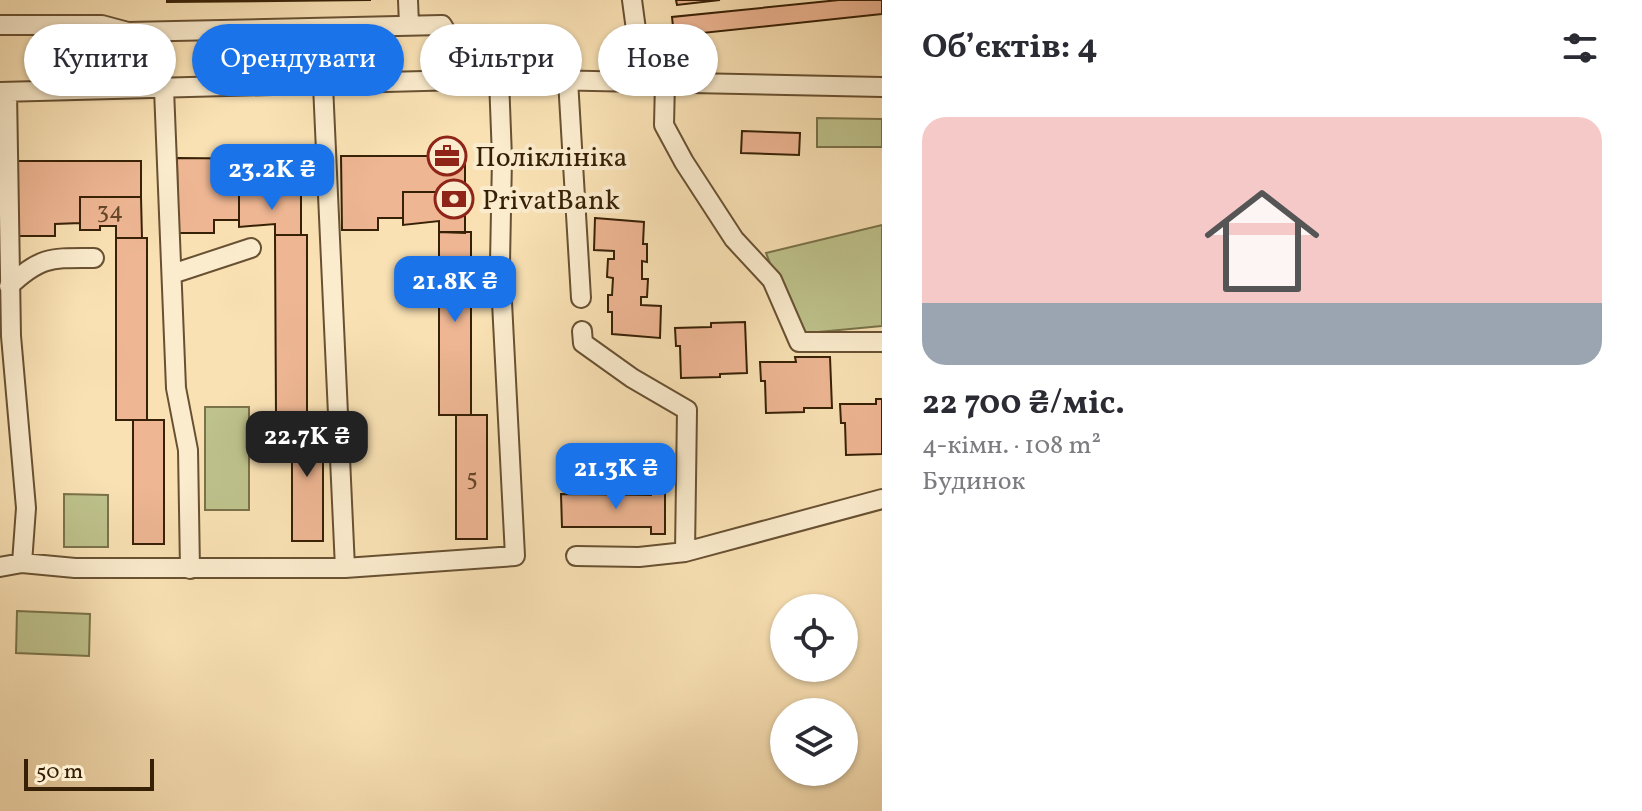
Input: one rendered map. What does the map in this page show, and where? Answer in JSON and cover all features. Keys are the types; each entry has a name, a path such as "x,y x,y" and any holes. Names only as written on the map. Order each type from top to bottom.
{"street":[{"path":"408,0 409,25"},
{"path":"632,0 635,24"},
{"path":"0,25 102,25 128,32 420,25"},
{"path":"718,83 882,87"},
{"path":"22,563 26,508 9,286 3,92 24,92"},
{"path":"164,96 176,388 188,450 190,569"},
{"path":"324,96 345,568"},
{"path":"0,567 22,563 75,568 345,568 515,556 500,263 500,96"},
{"path":"569,96 581,298"},
{"path":"659,96 664,125 684,162 734,239 772,280 799,342 882,342"},
{"path":"172,274 251,248"},
{"path":"9,286 30,266 42,262 55,258 94,258"},
{"path":"582,331 583,343 632,378 687,410 685,552"},
{"path":"576,556 639,557 685,552 882,499"}],"green space":[{"path":"817,118 882,119 882,147 817,147"},
{"path":"882,225 882,326 797,334 766,253"},
{"path":"205,407 249,407 249,510 205,510"},
{"path":"64,494 108,495 108,547 64,547"},
{"path":"17,611 90,614 89,656 16,653"}],"building":[{"path":"167,0 371,0 167,2"},
{"path":"676,0 720,0 677,5"},
{"path":"839,0 882,0 882,14 718,31 718,24 673,24 672,17"},
{"path":"742,131 800,133 799,155 741,153"},
{"path":"341,156 465,156 465,192 403,192 403,218 378,218 378,230 342,230"},
{"path":"177,158 301,159 301,194 239,194 239,220 214,220 214,233 178,233"},
{"path":"18,161 141,161 141,197 80,197 80,223 55,224 55,236 18,236"},
{"path":"403,192 465,192 465,233 439,232 439,221 403,225"},
{"path":"239,194 301,194 301,235 275,235 275,224 239,227"},
{"path":"80,197 141,197 142,238 116,238 116,226 80,230"},
{"path":"595,218 644,222 643,244 647,244 647,262 642,261 642,279 648,279 647,297 641,297 641,305 661,306 660,338 612,334 608,295 612,295 613,278 607,277 608,259 614,259 614,251 594,250"},
{"path":"439,232 471,232 471,415 439,415"},
{"path":"275,235 307,235 307,417 276,417"},
{"path":"116,238 147,238 147,420 116,420"},
{"path":"745,322 747,373 681,378 680,346 676,346 675,328"},
{"path":"795,357 830,357 832,408 766,413 765,381 761,381 760,362 796,362"},
{"path":"876,399 882,399 882,454 846,455 845,423 841,423 840,404 876,404"},
{"path":"456,415 487,415 487,539 456,539"},
{"path":"292,417 323,418 323,541 292,541"},
{"path":"133,420 164,420 164,544 133,544"},
{"path":"651,487 665,487 665,534 651,534 651,527 562,527 561,494 651,495"}],"place":[{"name":"Поліклініка","path":"447,156"},
{"name":"PrivatBank","path":"454,199"}]}
